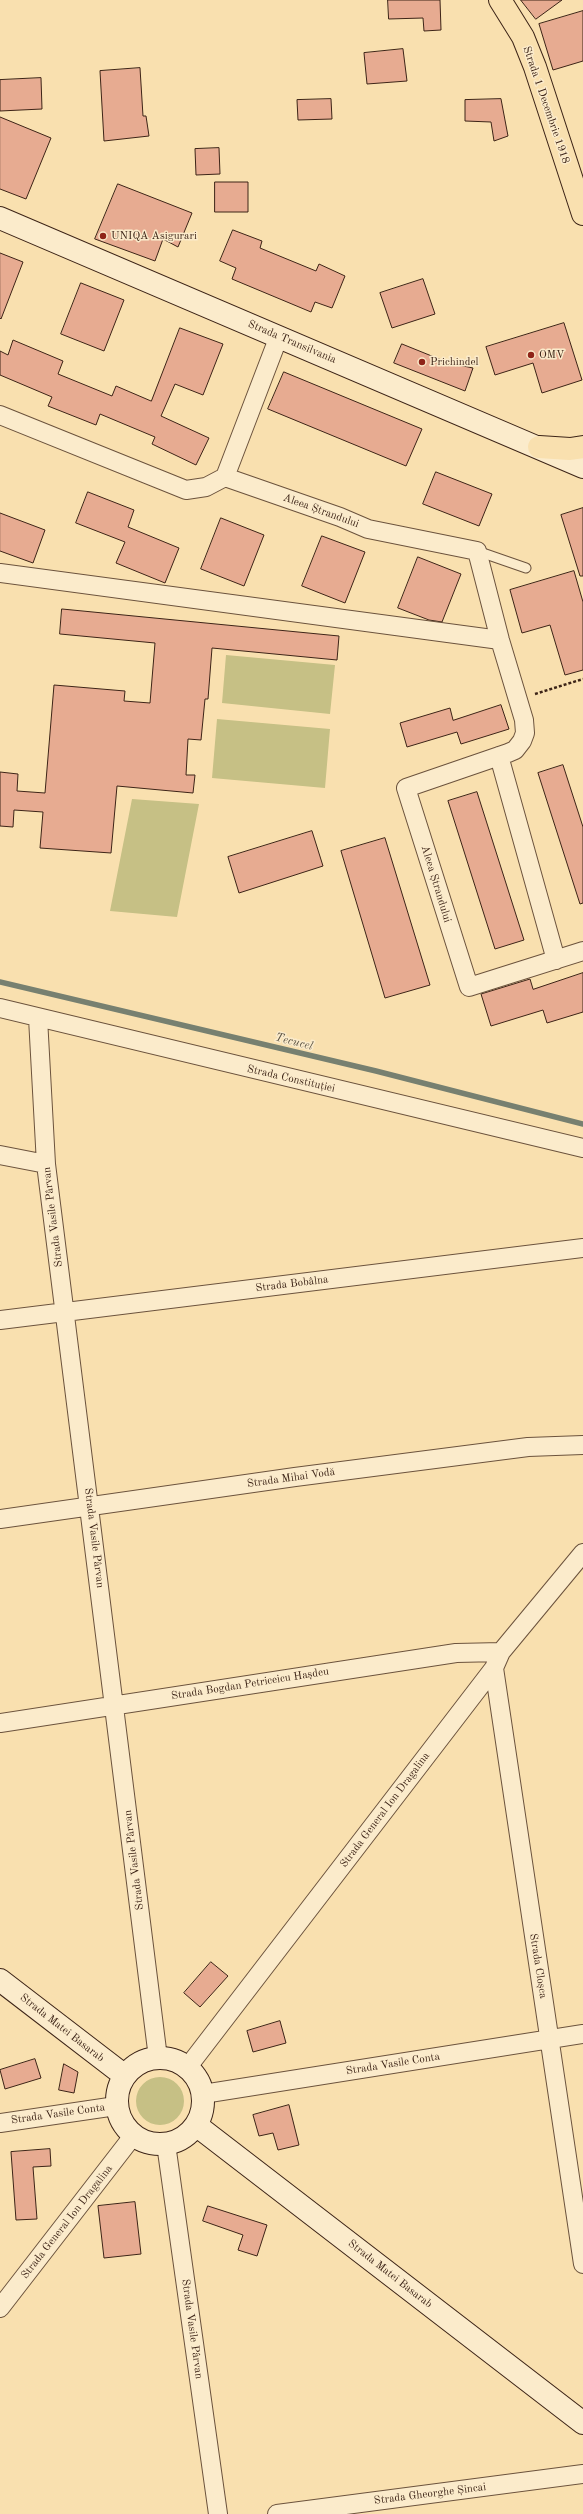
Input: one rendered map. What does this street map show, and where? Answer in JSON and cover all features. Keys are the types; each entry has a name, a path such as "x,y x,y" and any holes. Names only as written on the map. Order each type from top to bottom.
{"main road":[{"name":"Strada 1 Decembrie 1918","path":"500,0 523,37 535,67 583,214"},
{"path":"539,447 570,449 583,448"}],"street":[{"name":"Strada Transilvania","path":"0,218 583,467"},
{"path":"0,415 186,490 206,487 225,477 279,336"},
{"name":"Aleea Ștrandului","path":"225,477 340,517 368,529 477,551 500,640 519,699 525,733 515,750 406,788 469,987 583,952"},
{"path":"0,573 500,640"},
{"path":"499,756 556,960"},
{"name":"Strada Constituției","path":"0,1008 583,1148"},
{"name":"Strada Vasile Pârvan","path":"38,1018 46,1164 115,1705 158,2058"},
{"path":"0,1155 46,1164"},
{"name":"Strada Bobâlna","path":"0,1320 583,1248"},
{"name":"Strada Mihai Vodă","path":"0,1519 90,1508 295,1477 528,1447 583,1445"},
{"name":"Strada General Ion Dragalina","path":"187,2068 498,1660 583,1553"},
{"name":"Strada Bogdan Petriceicu Hașdeu","path":"0,1723 456,1653 498,1660"},
{"name":"Strada Cloșca","path":"498,1660 549,2040 583,2264"},
{"name":"Strada Matei Basarab","path":"0,1980 125,2076"},
{"name":"Strada Vasile Conta","path":"202,2094 583,2034"},
{"path":"158,2058 178,2062 187,2068 194,2075 202,2094 203,2105 196,2125 188,2134 166,2144 155,2144 133,2136 122,2122 116,2106 118,2090 125,2076 140,2063 158,2058"},
{"name":"Strada Vasile Conta","path":"0,2123 116,2106"},
{"name":"Strada Matei Basarab","path":"196,2125 583,2423"},
{"name":"Strada General Ion Dragalina","path":"0,2308 133,2136"},
{"name":"Strada Vasile Pârvan","path":"166,2144 218,2514"},
{"name":"Strada Gheorghe Șincai","path":"277,2514 583,2474"}],"lane":[{"path":"477,551 526,568"}],"path":[{"path":"519,699 583,679"}],"shaded area":[{"path":"226,655 335,665 330,714 222,703"},
{"path":"217,719 330,729 325,788 212,778"},
{"path":"132,799 199,804 177,917 110,911"},
{"path":"160,2077 169,2079 177,2084 182,2092 184,2101 182,2110 177,2118 169,2123 160,2125 151,2123 143,2118 138,2110 136,2101 138,2092 143,2084 151,2079"}],"building":[{"path":"388,0 440,0 441,30 424,31 423,18 389,19"},
{"path":"521,0 562,0 536,19"},
{"path":"583,11 583,61 553,70 539,24"},
{"path":"403,49 407,81 367,84 364,53"},
{"path":"140,68 143,116 146,116 149,136 104,141 100,71"},
{"path":"41,78 42,109 0,111 0,80"},
{"path":"331,99 332,119 298,120 297,100"},
{"path":"501,99 508,136 494,141 491,122 465,121 465,100"},
{"path":"0,117 51,138 26,199 0,189"},
{"path":"219,148 220,174 196,175 195,149"},
{"path":"215,182 248,182 248,212 215,212"},
{"path":"118,184 192,213 178,247 163,239 155,261 95,239"},
{"path":"233,230 262,241 260,248 316,271 319,264 345,276 332,308 315,302 311,312 232,279 236,268 220,261"},
{"path":"0,253 23,262 1,319 0,318"},
{"path":"423,279 435,314 392,328 380,293"},
{"path":"81,283 124,300 104,351 61,334"},
{"name":"OMV","path":"564,323 582,380 542,393 533,363 495,375 486,347"},
{"path":"180,328 223,344 203,395 175,384 161,416 209,438 196,465 152,444 155,437 100,414 96,425 48,406 52,397 0,375 0,351 8,355 13,340 63,361 58,374 112,396 116,386 151,401"},
{"path":"402,344 449,363 473,368 465,391 394,363"},
{"path":"284,372 422,429 406,466 268,409"},
{"path":"436,472 492,494 479,526 423,504"},
{"path":"88,492 134,510 128,527 179,548 165,583 116,563 125,542 76,523"},
{"path":"583,508 583,576 580,576 561,515"},
{"path":"0,513 45,530 33,563 0,551"},
{"path":"221,518 264,535 244,586 201,569"},
{"path":"322,536 365,552 345,603 302,586"},
{"path":"418,557 461,574 442,622 429,620 398,608"},
{"path":"574,571 583,602 583,670 565,675 550,625 522,633 510,590"},
{"path":"62,609 339,636 337,660 212,648 208,699 205,699 201,740 188,739 186,775 195,775 193,793 117,786 111,853 40,848 43,812 14,810 13,827 0,826 0,772 18,774 17,791 45,793 54,685 125,691 124,701 150,703 155,643 60,634"},
{"path":"501,705 509,729 461,744 457,732 407,747 400,723 450,708 453,720"},
{"path":"563,765 583,827 583,903 580,904 538,773"},
{"path":"477,792 524,940 495,949 448,801"},
{"path":"312,831 323,866 239,893 228,857"},
{"path":"385,838 430,985 385,998 341,851"},
{"path":"583,973 583,1012 547,1023 543,1010 491,1026 481,994 530,979 533,989"},
{"path":"211,1962 228,1976 200,2007 184,1993"},
{"path":"280,2021 286,2043 253,2052 247,2031"},
{"path":"35,2059 41,2078 5,2089 0,2070"},
{"path":"64,2064 78,2072 74,2093 59,2090"},
{"path":"289,2105 299,2145 278,2150 273,2133 259,2136 253,2115"},
{"path":"50,2149 51,2166 33,2167 37,2219 16,2220 11,2152"},
{"path":"135,2202 141,2254 104,2258 98,2206"},
{"path":"208,2206 267,2225 257,2256 238,2250 243,2235 203,2221"}],"waterway":[{"name":"Tecucel","path":"0,982 376,1071 583,1124"}],"place":[{"name":"UNIQA Asigurari","path":"103,236"},
{"name":"OMV","path":"531,355"},
{"name":"Prichindel","path":"422,362"}]}
